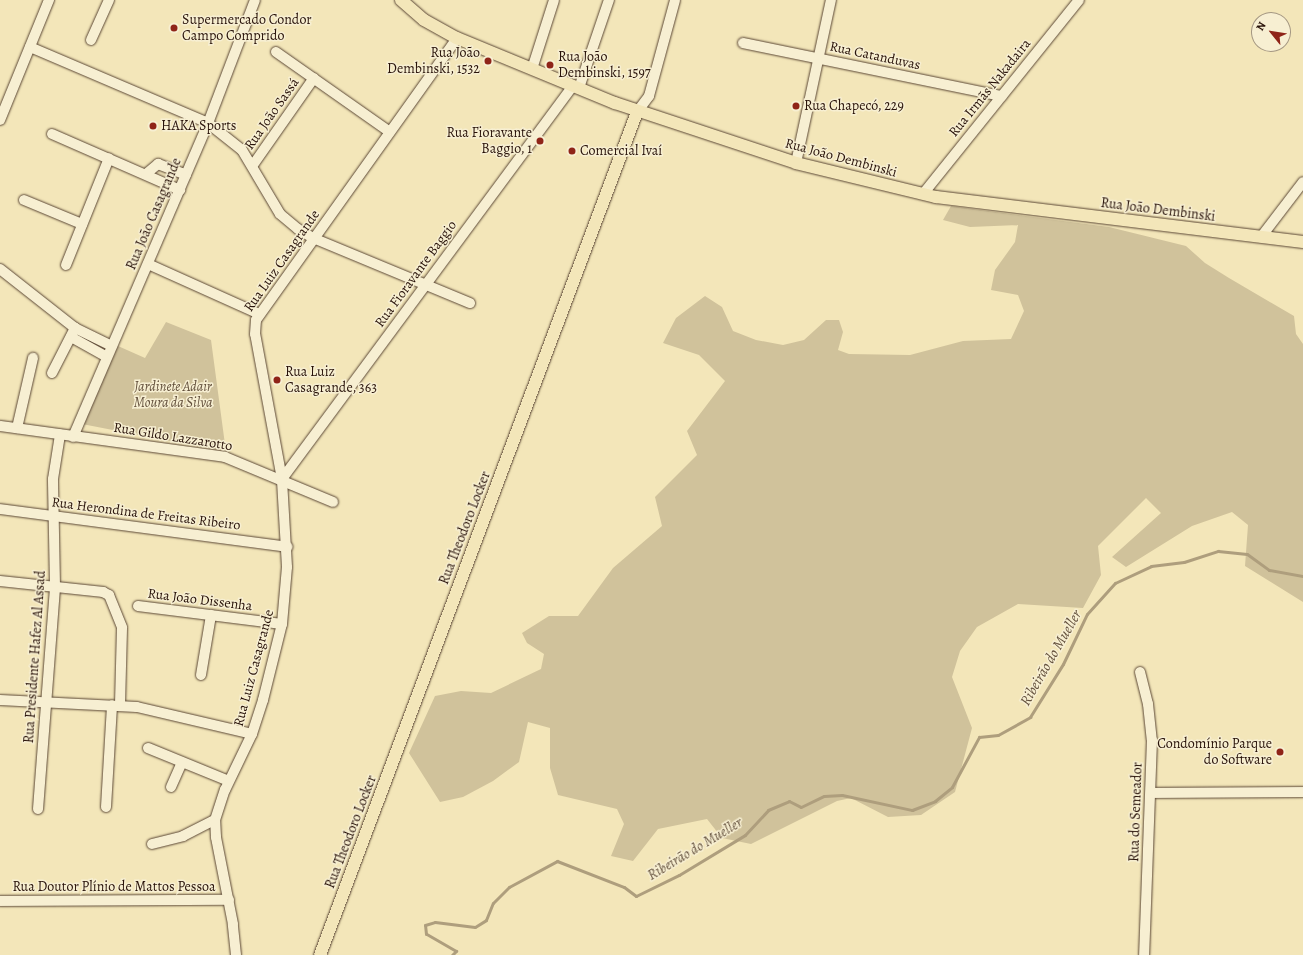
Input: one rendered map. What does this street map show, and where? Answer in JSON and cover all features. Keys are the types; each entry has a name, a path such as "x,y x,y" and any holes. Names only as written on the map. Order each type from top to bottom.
{"main road":[{"name":"Rua João Dembinski","path":"401,0 424,20 457,38 532,69 637,112 796,163 923,194 1303,242"},
{"name":"Rua Theodoro Locker","path":"320,955 637,112"}],"street":[{"path":"0,120 49,0"},
{"path":"91,40 109,0"},
{"name":"Rua João Casagrande","path":"73,437 208,123 255,0"},
{"path":"532,69 554,0"},
{"name":"Rua Fioravante Baggio","path":"282,479 576,87 609,0"},
{"path":"637,112 649,96 675,0"},
{"path":"796,163 831,0"},
{"name":"Rua Irmãs Nakadaira","path":"923,194 1079,0"},
{"name":"Rua Luiz Casagrande","path":"236,955 229,900 216,837 215,820 229,781 252,734 282,624 287,547 282,479 254,327 259,314 457,38"},
{"name":"Rua Catanduvas","path":"743,43 1002,96"},
{"path":"30,47 208,123 234,142 253,165 280,214 313,238 470,303"},
{"path":"276,52 390,132"},
{"name":"Rua João Sassá","path":"253,165 314,78"},
{"path":"52,134 180,190"},
{"path":"66,265 109,158"},
{"path":"146,174 158,164 186,175"},
{"path":"1262,237 1303,182"},
{"path":"24,200 82,224"},
{"path":"148,264 259,314"},
{"path":"0,269 73,333 107,357"},
{"path":"73,333 112,346"},
{"path":"52,373 73,333"},
{"path":"17,428 33,358"},
{"name":"Rua Gildo Lazzarotto","path":"0,426 225,457 282,479 333,502"},
{"name":"Rua Presidente Hafez Al Assad","path":"38,809 55,586 52,515 53,479 60,435"},
{"name":"Rua Herondina de Freitas Ribeiro","path":"0,509 287,547"},
{"path":"0,580 106,593 113,603 122,628 106,806"},
{"name":"Rua João Dissenha","path":"138,606 282,624"},
{"path":"201,675 211,615"},
{"name":"Rua do Semeador","path":"1140,672 1151,722 1151,793 1144,955"},
{"path":"0,700 116,705 151,710 252,734"},
{"path":"148,748 229,781"},
{"path":"171,787 182,762"},
{"path":"1151,793 1303,792"},
{"path":"152,844 183,836 215,820"},
{"name":"Rua Doutor Plínio de Mattos Pessoa","path":"0,901 229,900"}],"green space":[{"path":"951,206 1109,227 1186,246 1205,263 1294,316 1296,334 1303,344 1303,602 1245,566 1248,525 1232,512 1192,526 1126,567 1112,557 1161,513 1146,498 1098,546 1101,575 1083,608 1018,604 977,627 960,651 952,677 972,728 955,792 921,815 888,817 851,798 837,801 751,844 722,838 707,819 658,829 633,861 611,856 624,824 617,809 558,795 550,768 550,728 528,722 519,762 493,781 463,797 440,802 409,753 435,696 461,691 491,693 541,669 544,654 527,643 522,633 549,616 578,616 613,568 662,526 655,497 697,455 687,431 725,381 699,355 663,343 676,318 705,296 722,307 733,331 756,340 783,345 804,340 826,320 839,320 843,332 838,350 849,354 910,355 963,341 1011,339 1024,311 1018,295 991,290 995,270 1015,242 1018,225 970,227 943,220"},
{"name":"Jardinete Adair Moura da Silva","path":"166,322 211,340 226,452 82,424 118,346 145,358"}],"waterway":[{"name":"Ribeirão do Mueller","path":"452,955 456,951 426,934 425,925 435,922 475,927 486,920 493,903 509,887 557,861 624,887 636,896 679,875 745,835 768,810 789,801 801,807 824,796 842,795 912,810 935,801 952,787 979,737 998,735 1030,717 1063,664 1087,614 1115,583 1151,566 1184,562 1218,551 1247,554 1269,570 1303,576"}],"place":[{"name":"Supermercado Condor Campo Comprido","path":"174,28"},
{"name":"Rua João Dembinski, 1532","path":"488,61"},
{"name":"Rua João Dembinski, 1597","path":"550,65"},
{"name":"Rua Chapecó, 229","path":"796,106"},
{"name":"HAKA Sports","path":"153,126"},
{"name":"Rua Fioravante Baggio, 1","path":"540,141"},
{"name":"Comercial Ivaí","path":"572,151"},
{"name":"Rua Luiz Casagrande, 363","path":"277,380"},
{"name":"Condomínio Parque do Software","path":"1280,752"}]}
